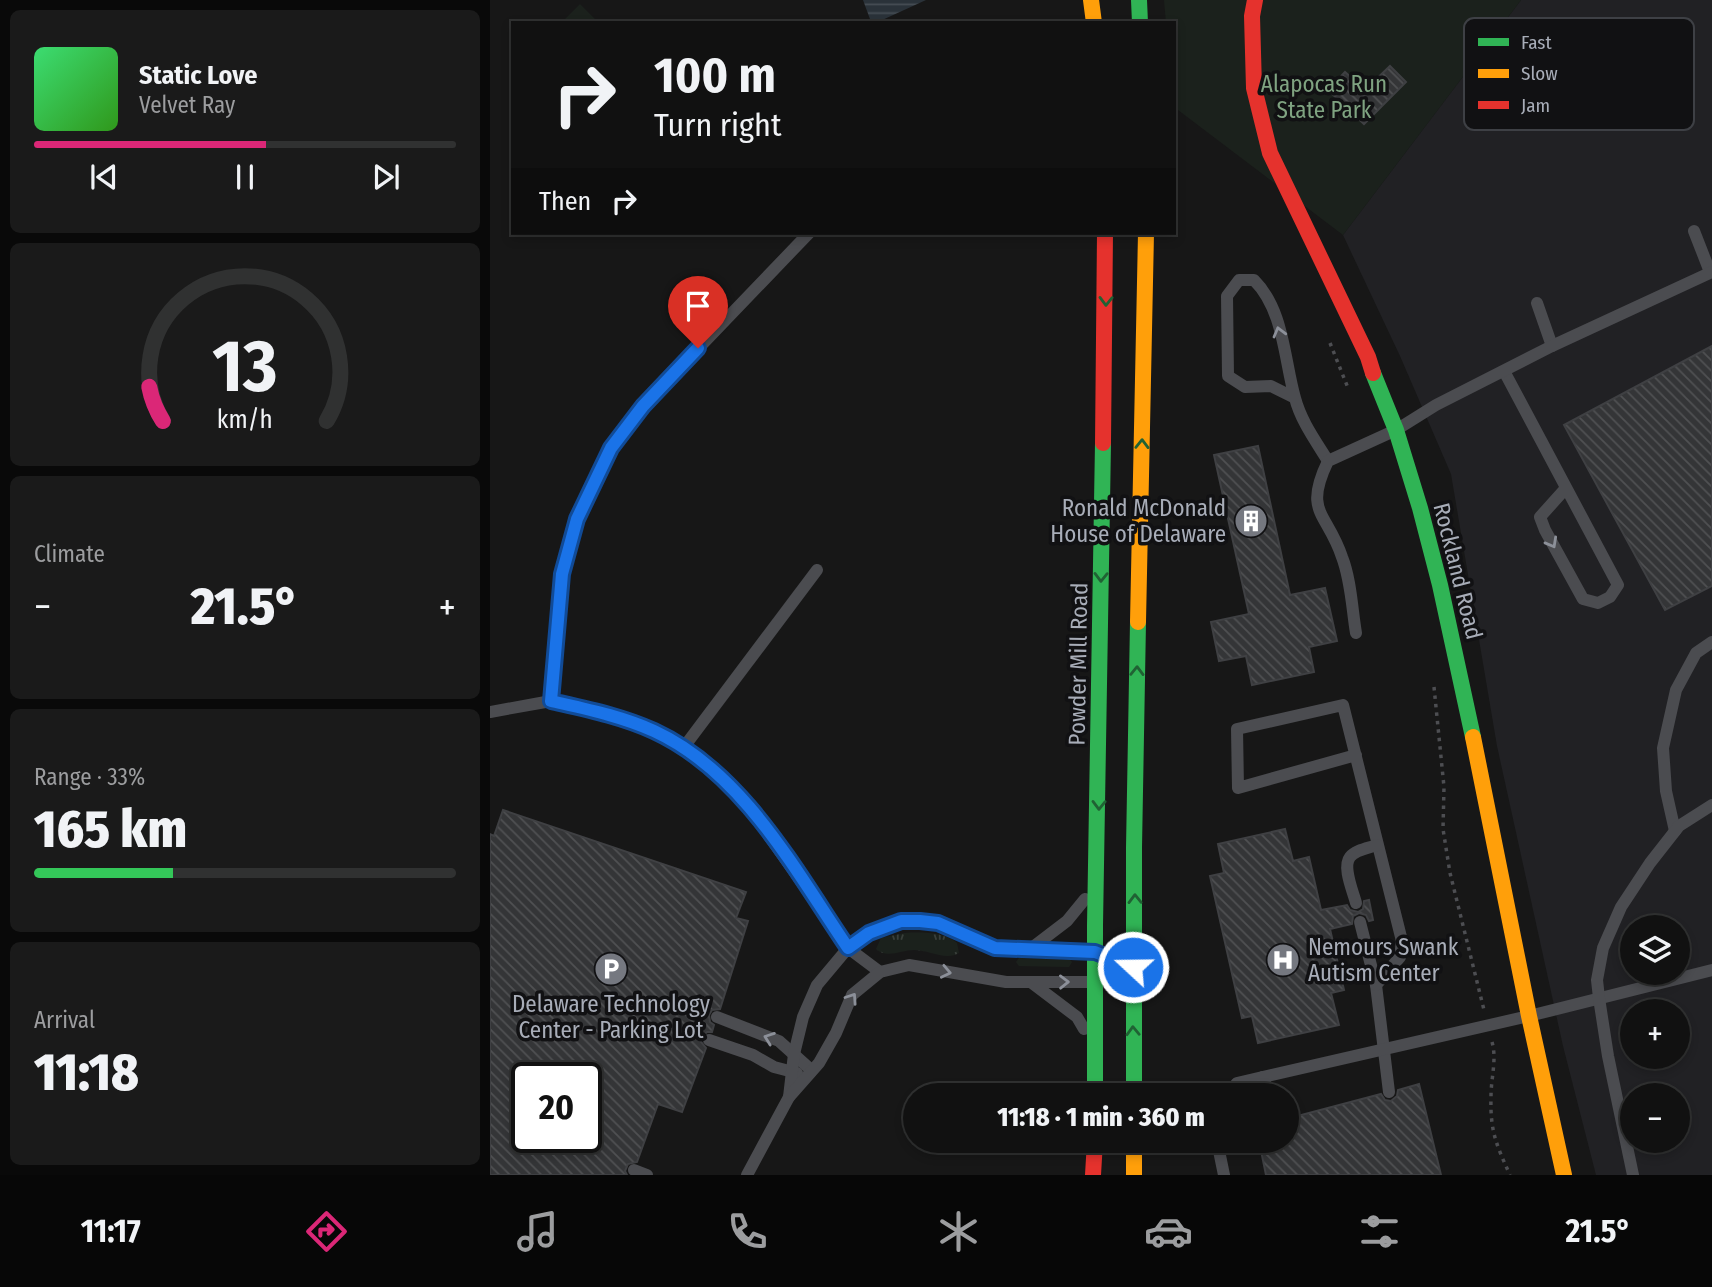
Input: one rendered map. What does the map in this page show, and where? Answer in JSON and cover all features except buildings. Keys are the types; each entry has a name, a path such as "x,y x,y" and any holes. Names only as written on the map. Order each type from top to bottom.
{"main road":[{"path":"1091,0 1094,21"},
{"path":"1139,0 1140,21"},
{"name":"Rockland Road","path":"1255,0 1252,16 1254,88 1270,153 1368,357 1396,430 1420,508 1462,683 1564,1175"},
{"name":"Powder Mill Road","path":"1105,235 1097,884 1102,955 1116,972"},
{"name":"Powder Mill Road","path":"1132,1083 1116,972 1146,235"},
{"name":"Powder Mill Road","path":"1095,1083 1096,1049 1116,972"},
{"path":"1093,1175 1094,1153"},
{"path":"1134,1153 1134,1175"}],"lane":[{"path":"1356,633 1343,558 1316,504 1319,480 1328,461 1396,430 1436,405 1552,346 1711,272 1694,231"},
{"path":"551,701 562,574 577,519 611,448 643,406 806,235"},
{"path":"1295,398 1271,386 1245,387 1228,376 1227,296 1239,280 1254,280 1267,293 1280,330 1295,398 1303,421 1328,461"},
{"path":"1537,303 1552,346"},
{"path":"1504,371 1618,585 1610,597 1598,603 1583,598 1540,517 1566,488"},
{"path":"684,747 817,570"},
{"path":"1675,831 1666,790 1662,748 1676,690 1696,653 1712,642"},
{"path":"490,712 551,701 615,716 684,747 713,768 743,799 848,948 880,972"},
{"path":"1356,755 1238,788 1237,729 1343,705 1356,755 1377,845 1402,941 1400,957 1376,985"},
{"path":"1633,1175 1608,1056 1599,998 1597,981 1603,948 1621,907 1650,863 1675,831 1712,805"},
{"path":"1356,903 1348,859 1352,854 1377,845"},
{"path":"1029,950 1067,921 1097,884"},
{"path":"789,1097 794,1054 803,1017 817,985 848,948 869,933 901,921 938,923 995,948 1102,955"},
{"path":"1360,922 1376,985 1389,1092"},
{"path":"747,1175 789,1097 819,1063 836,1033 852,995 880,972 909,965 973,977 1032,983 1116,972"},
{"path":"1237,1083 1529,1016 1712,970"},
{"path":"1032,983 1077,1017 1096,1049"},
{"path":"717,1017 779,1041 810,1073"},
{"path":"709,1040 791,1072 810,1073"},
{"path":"1263,1077 1265,1083"},
{"path":"1219,1153 1224,1175"}],"path":[{"path":"1325,332 1349,389"},
{"path":"1433,682 1444,787 1443,829 1453,886 1495,1051 1491,1097 1492,1137 1510,1175"}],"shaded area":[{"path":"863,0 926,0 880,21 870,19"},
{"path":"1521,0 1712,0 1712,1175 1596,1175 1563,1046 1497,746 1451,474 1400,356 1343,235 1464,75 1464,130 1694,130 1694,18 1507,18"}],"green space":[{"name":"Alapocas Run State Park","path":"1164,0 1521,0 1507,18 1464,18 1464,75 1343,235 1176,109 1176,21 1166,21"},
{"path":"580,4 597,21 563,21"},
{"path":"905,933 925,933 952,939 957,943 959,953 943,956 914,950 889,954 876,949 881,938"},
{"path":"1019,958 1072,962 1069,967 1019,966 1016,962"}],"traffic: fast":[{"path":"1139,0 1140,21"},
{"path":"1373,373 1396,430 1420,508 1440,585 1473,737"},
{"path":"1095,1083 1103,443"},
{"path":"1134,1083 1138,622"}],"traffic: slow":[{"path":"1091,0 1094,21"},
{"path":"1138,622 1146,235"},
{"path":"1473,737 1564,1175"},
{"path":"1134,1153 1134,1175"}],"traffic: jam":[{"path":"1255,0 1252,16 1254,88 1270,153 1368,357 1373,373"},
{"path":"1103,443 1105,235"},
{"path":"1093,1175 1094,1153"}],"place":[{"name":"Ronald McDonald House of Delaware","path":"1251,521"},
{"name":"Nemours Swank Autism Center","path":"1283,960"},
{"name":"Delaware Technology Center - Parking Lot","path":"611,969"}],"route":[{"path":"698,348 643,406 611,448 577,519 562,574 551,701 615,716 655,732 689,750 713,768 743,799 848,948 869,933 901,921 920,921 938,923 995,948 1095,952 1133,967"}]}
